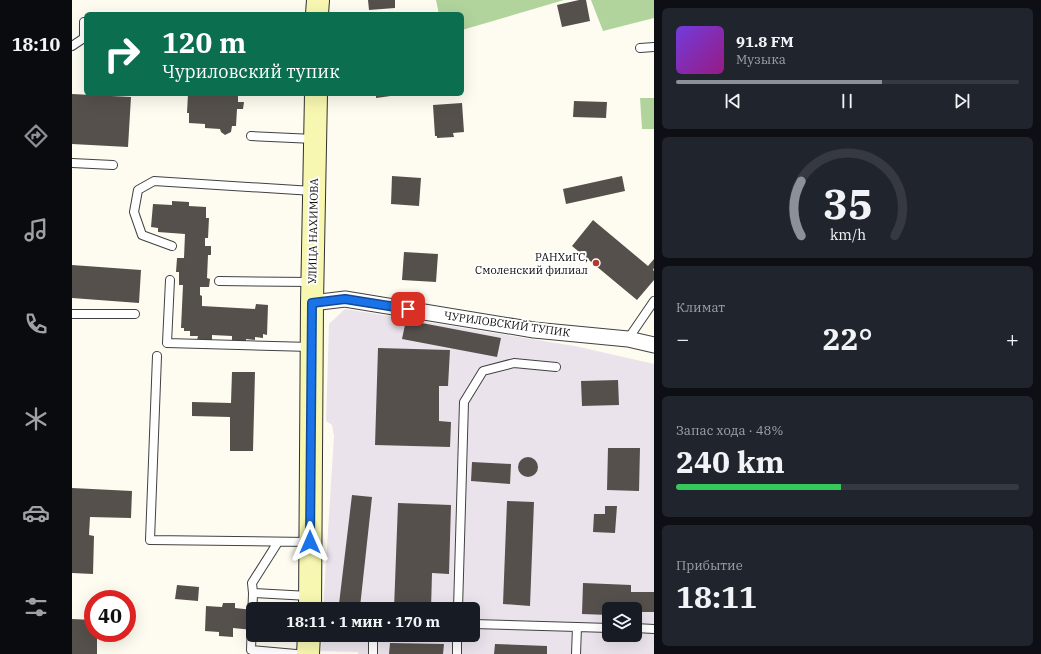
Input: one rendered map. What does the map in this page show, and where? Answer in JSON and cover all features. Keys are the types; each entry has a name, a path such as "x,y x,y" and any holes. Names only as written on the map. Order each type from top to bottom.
{"street":[{"path":"317,12 318,0"},
{"name":"УЛИЦА НАХИМОВА","path":"310,602 312,293 316,96"},
{"name":"ЧУРИЛОВСКИЙ ТУПИК","path":"312,293 534,330 628,339 654,345"},
{"path":"308,654 309,642"}],"lane":[{"path":"72,46 84,38 84,22"},
{"path":"640,48 654,48"},
{"path":"250,136 315,139"},
{"path":"72,163 113,165"},
{"path":"172,246 142,235 134,212 138,190 154,181 314,191"},
{"path":"170,280 167,343 312,347"},
{"path":"219,281 312,293"},
{"path":"628,339 654,301"},
{"path":"72,314 135,314"},
{"path":"157,356 150,540 310,542"},
{"path":"458,602 464,402 483,371 514,363 556,367"},
{"path":"278,542 252,583 251,650 296,654"},
{"path":"253,593 310,602"},
{"path":"480,624 602,628"},
{"path":"576,626 576,654"},
{"path":"642,628 654,629"},
{"path":"373,642 373,654"},
{"path":"457,642 457,654"}],"shaded area":[{"path":"345,309 575,346 654,364 654,654 358,654 358,652 321,651 322,642 480,642 480,602 323,602 334,436 332,425 326,421 329,324"}],"green space":[{"path":"436,0 564,0 464,29 464,12 439,12"},
{"path":"591,0 654,0 654,18 603,31"},
{"path":"640,98 654,98 654,129 642,129"}],"building":[{"path":"368,0 395,0 395,8 369,10"},
{"path":"586,0 590,21 562,27 557,5"},
{"path":"72,94 84,95 84,96 131,97 128,147 72,144"},
{"path":"188,96 238,96 238,102 244,102 243,109 237,109 236,126 232,126 231,132 225,135 220,129 205,128 205,124 189,123 189,113 187,113"},
{"path":"376,96 391,96 376,98"},
{"path":"574,101 607,102 606,118 573,117"},
{"path":"462,103 464,132 453,133 454,137 437,138 437,136 435,136 433,105"},
{"path":"392,176 421,178 419,206 391,204"},
{"path":"622,176 625,191 566,204 563,189"},
{"path":"172,201 189,202 189,206 206,207 206,218 209,218 208,238 205,238 205,246 211,246 211,255 208,255 207,278 210,279 209,287 200,287 202,306 255,309 256,304 268,305 267,335 263,334 263,338 255,337 255,340 246,339 246,341 232,341 232,336 212,335 212,341 197,340 198,336 190,336 190,331 184,331 184,328 181,328 183,285 179,285 179,272 176,272 177,258 184,258 185,234 158,232 158,228 151,227 153,204 172,205"},
{"path":"593,220 648,266 654,259 654,280 637,300 572,246"},
{"path":"404,252 438,254 436,282 402,280"},
{"path":"72,265 141,270 139,303 72,298"},
{"path":"406,320 501,338 497,357 402,339"},
{"path":"378,348 450,350 448,386 439,386 439,421 451,422 450,447 375,445"},
{"path":"232,372 255,372 253,451 230,451 230,417 192,416 192,402 231,403"},
{"path":"618,380 619,405 582,406 581,381"},
{"path":"608,448 640,448 639,491 607,490"},
{"path":"528,457 535,460 538,467 535,474 528,477 521,474 518,467 521,460"},
{"path":"472,462 511,464 510,484 471,481"},
{"path":"72,488 132,491 131,518 90,517 89,535 94,536 93,574 72,573"},
{"path":"352,495 372,497 361,602 339,602"},
{"path":"507,501 534,502 530,606 503,604"},
{"path":"398,503 451,505 449,574 432,573 431,602 394,602"},
{"path":"605,506 617,506 615,533 593,532 594,514 605,514"},
{"path":"583,583 631,585 631,592 654,592 654,612 642,612 642,602 602,602 602,615 582,614"},
{"path":"177,585 199,587 198,601 175,599"},
{"path":"223,603 235,603 235,608 246,609 246,629 233,628 233,637 219,636 219,632 205,631 206,606 222,607"},
{"path":"72,619 84,620 84,642 97,642 97,654 72,654"},
{"path":"390,643 444,644 443,654 389,654"},
{"path":"495,644 547,646 547,654 494,654"}],"place":[{"name":"РАНХиГС, Смоленский филиал","path":"596,263"}],"route":[{"path":"310,542 312,303 345,299 408,309"}]}
